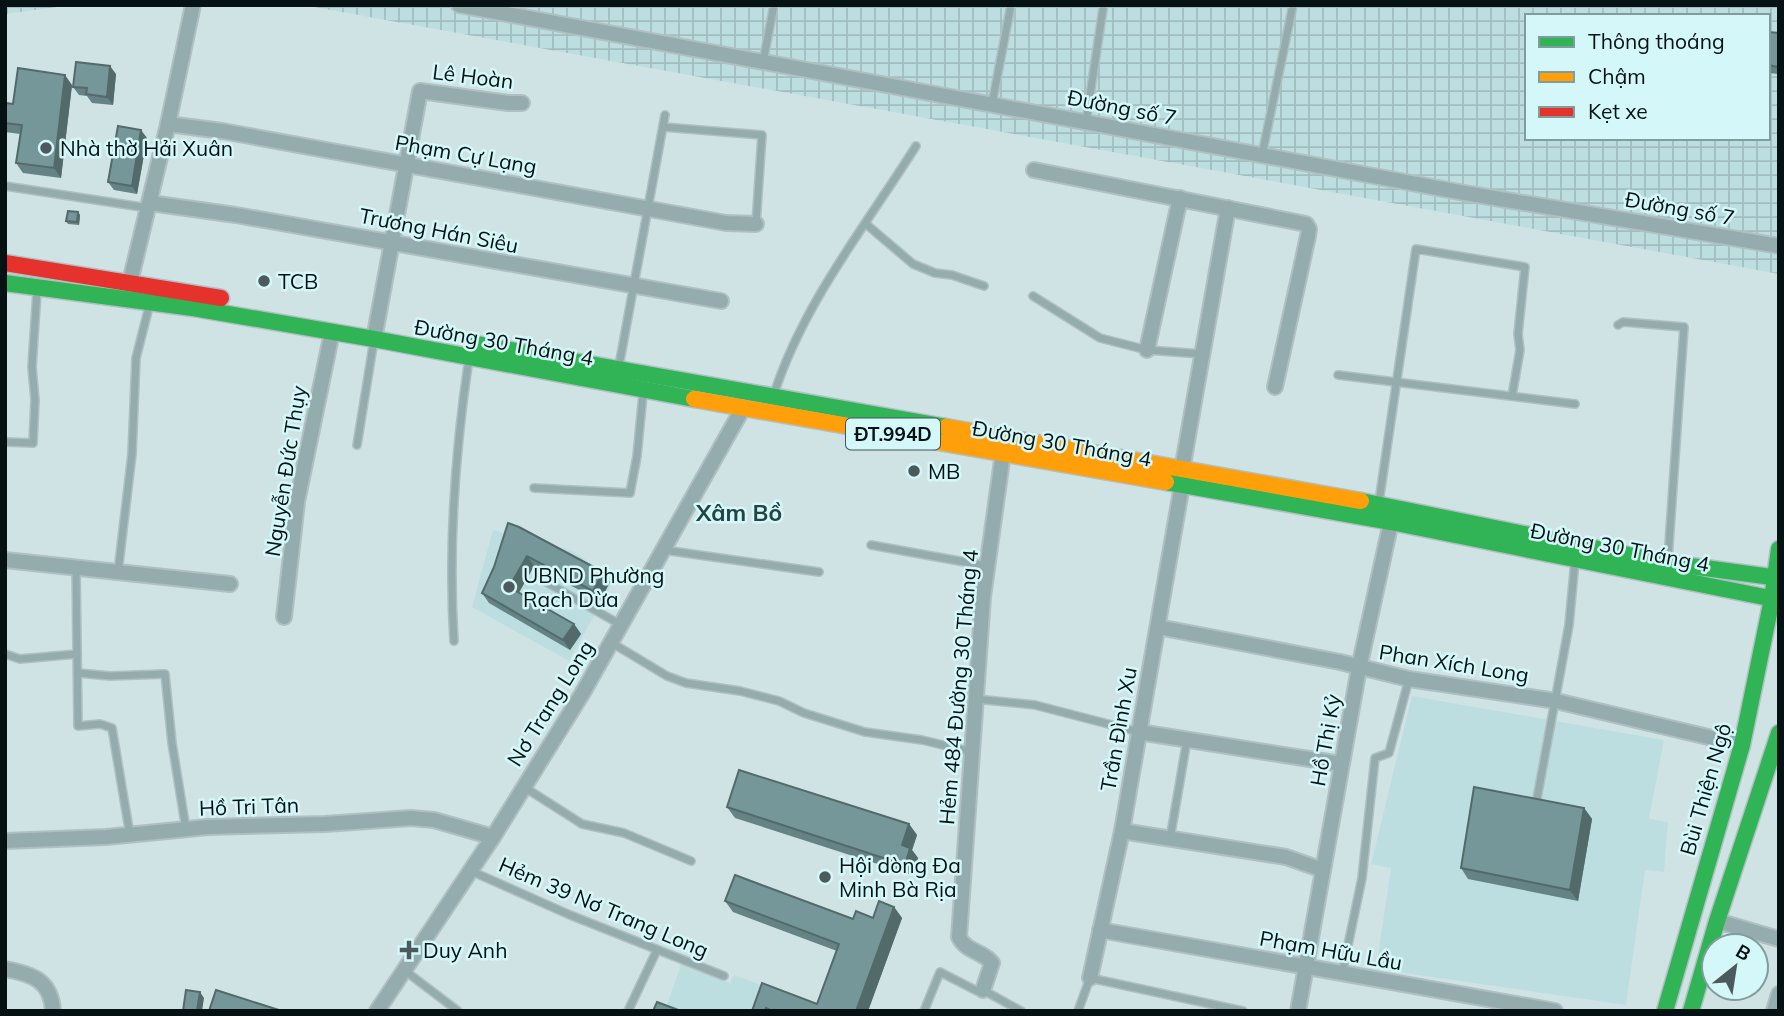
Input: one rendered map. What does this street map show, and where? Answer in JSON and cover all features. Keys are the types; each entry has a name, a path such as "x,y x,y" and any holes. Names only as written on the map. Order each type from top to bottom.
{"main road":[{"name":"Đường 30 Tháng 4","path":"5,263 130,282 375,332 618,369 744,399 1182,478 1775,599"},
{"name":"Đường 30 Tháng 4","path":"5,283 332,332 375,332 469,357 643,389 744,399"},
{"name":"Đường 30 Tháng 4","path":"773,404 1003,453 1379,505 1668,563 1777,577"},
{"name":"Bùi Thiện Ngộ","path":"1665,1011 1742,745 1775,599 1779,549"},
{"path":"1691,1011 1717,920 1779,733"},
{"path":"1692,913 1717,920"}],"street":[{"path":"130,282 193,5"},
{"name":"Đường số 7","path":"459,5 1459,192 1779,246"},
{"name":"Lê Hoàn","path":"375,332 420,91 522,103"},
{"name":"Phạm Cự Lạng","path":"168,124 726,223 756,224"},
{"path":"1034,170 1301,222 1309,229 1275,387"},
{"path":"1147,350 1180,198"},
{"name":"Trương Hán Siêu","path":"149,205 236,215 721,301"},
{"name":"Trần Đình Xu","path":"1090,978 1122,831 1228,208"},
{"name":"Nguyễn Đức Thụy","path":"284,617 297,502 332,332"},
{"name":"Nơ Trang Long","path":"377,1011 493,837 612,643 744,399"},
{"name":"Hẻm 484 Đường 30 Tháng 4","path":"983,990 992,963 990,959 972,951 959,937 987,566 1003,453"},
{"name":"Hồ Thị Kỷ","path":"1297,1011 1359,668 1391,522"},
{"path":"5,560 230,584"},
{"name":"Phan Xích Long","path":"1157,627 1340,662 1409,679 1556,701 1742,745"},
{"path":"1139,732 1341,764"},
{"name":"Hồ Tri Tân","path":"5,841 411,818 434,820 493,837"},
{"path":"1122,831 1286,857 1323,870"},
{"path":"1717,920 1779,938"},
{"name":"Phạm Hữu Lầu","path":"1100,930 1555,1011"},
{"path":"5,969 31,974 48,989 53,1011"},
{"path":"1774,1011 1779,994"}],"lane":[{"path":"763,62 774,5"},
{"path":"992,104 1011,5"},
{"path":"1262,155 1293,5"},
{"path":"1086,122 1104,9"},
{"path":"618,369 665,115"},
{"path":"663,127 762,135 756,224"},
{"path":"773,404 802,325 817,296 916,146"},
{"path":"5,186 149,205"},
{"path":"866,224 913,264 984,286"},
{"path":"1379,505 1416,249 1525,267 1518,334 1520,350 1512,396"},
{"path":"5,443 33,443 36,400 32,367 37,287"},
{"path":"1033,296 1100,338 1147,350 1203,354"},
{"path":"117,574 132,454 136,358 150,303"},
{"path":"1618,325 1623,322 1684,327 1668,563"},
{"path":"357,445 375,332"},
{"path":"454,641 453,508 458,429 469,357"},
{"path":"1338,374 1575,404"},
{"path":"534,488 630,493 637,456 643,389"},
{"path":"871,545 987,566"},
{"path":"664,550 819,572"},
{"path":"1536,804 1569,625 1575,560"},
{"path":"76,568 78,726 100,724 112,728 130,835"},
{"path":"546,582 622,625"},
{"path":"612,643 667,676 686,683 740,691 779,701 804,713 865,732 922,740 972,752"},
{"path":"5,654 20,659 77,654"},
{"path":"78,673 110,676 165,674 172,743 186,829"},
{"path":"1342,974 1362,878 1375,758 1389,753 1409,679"},
{"path":"975,699 1035,705 1139,732"},
{"path":"1170,839 1187,740"},
{"path":"523,786 582,824 624,833 691,861"},
{"name":"Hẻm 39 Nơ Trang Long","path":"470,871 570,915 724,976"},
{"path":"628,1011 657,950"},
{"path":"404,970 458,1011"},
{"path":"924,1011 940,972 976,991 983,990 1021,1011"},
{"path":"1079,1011 1090,978 1243,1011"}],"shaded area":[{"path":"5,5 72,5 5,14"},
{"path":"303,5 1779,5 1779,274 1212,170"},
{"path":"493,530 573,551 614,580 569,661 472,607"},
{"path":"1412,696 1664,740 1649,819 1668,822 1664,872 1645,870 1626,1005 1376,969 1391,868 1371,864"},
{"path":"681,964 730,983 734,975 833,1011 665,1011"}],"building":[{"path":"1770,32 1779,33 1778,67 1770,65"},
{"path":"76,62 110,66 107,97 86,94 87,88 73,87"},
{"name":"Nhà thờ Hải Xuân","path":"18,68 65,75 54,168 16,163 22,125 5,123 5,103 13,104"},
{"path":"118,126 141,130 132,186 108,182"},
{"path":"68,211 78,212 77,222 66,221"},
{"path":"508,523 603,572 593,591 527,556 509,587 574,624 563,640 482,593 494,567"},
{"path":"739,770 909,824 902,845 910,848 905,865 727,807"},
{"path":"1474,787 1584,808 1570,890 1461,868"},
{"path":"735,875 853,919 856,911 873,918 879,901 894,907 856,1011 772,1011 766,1008 765,1011 752,1011 762,983 817,1004 839,944 725,901"},
{"path":"186,990 200,992 197,1011 183,1011"},
{"path":"216,990 282,1011 209,1011"},
{"path":"657,1002 681,1011 653,1011"}],"traffic: fast":[{"path":"5,283 193,308 694,399"},
{"path":"476,344 946,427"},
{"path":"1166,482 1391,522 1779,600"},
{"path":"1361,501 1668,563 1779,578"},
{"path":"1665,1011 1742,745 1772,599 1779,549"},
{"path":"1691,1011 1717,921 1779,733"}],"traffic: slow":[{"path":"694,399 1166,482"},
{"path":"946,427 1361,501"}],"traffic: jam":[{"path":"5,263 221,298"}],"place":[{"name":"Nhà thờ Hải Xuân","path":"46,148"},
{"name":"TCB","path":"264,281"},
{"name":"MB","path":"914,471"},
{"name":"UBND Phường Rạch Dừa","path":"509,587"},
{"name":"Hội dòng Đa Minh Bà Rịa","path":"825,877"},
{"name":"Duy Anh","path":"409,950"}],"district":[{"name":"Xâm Bồ","path":"739,512"}]}
